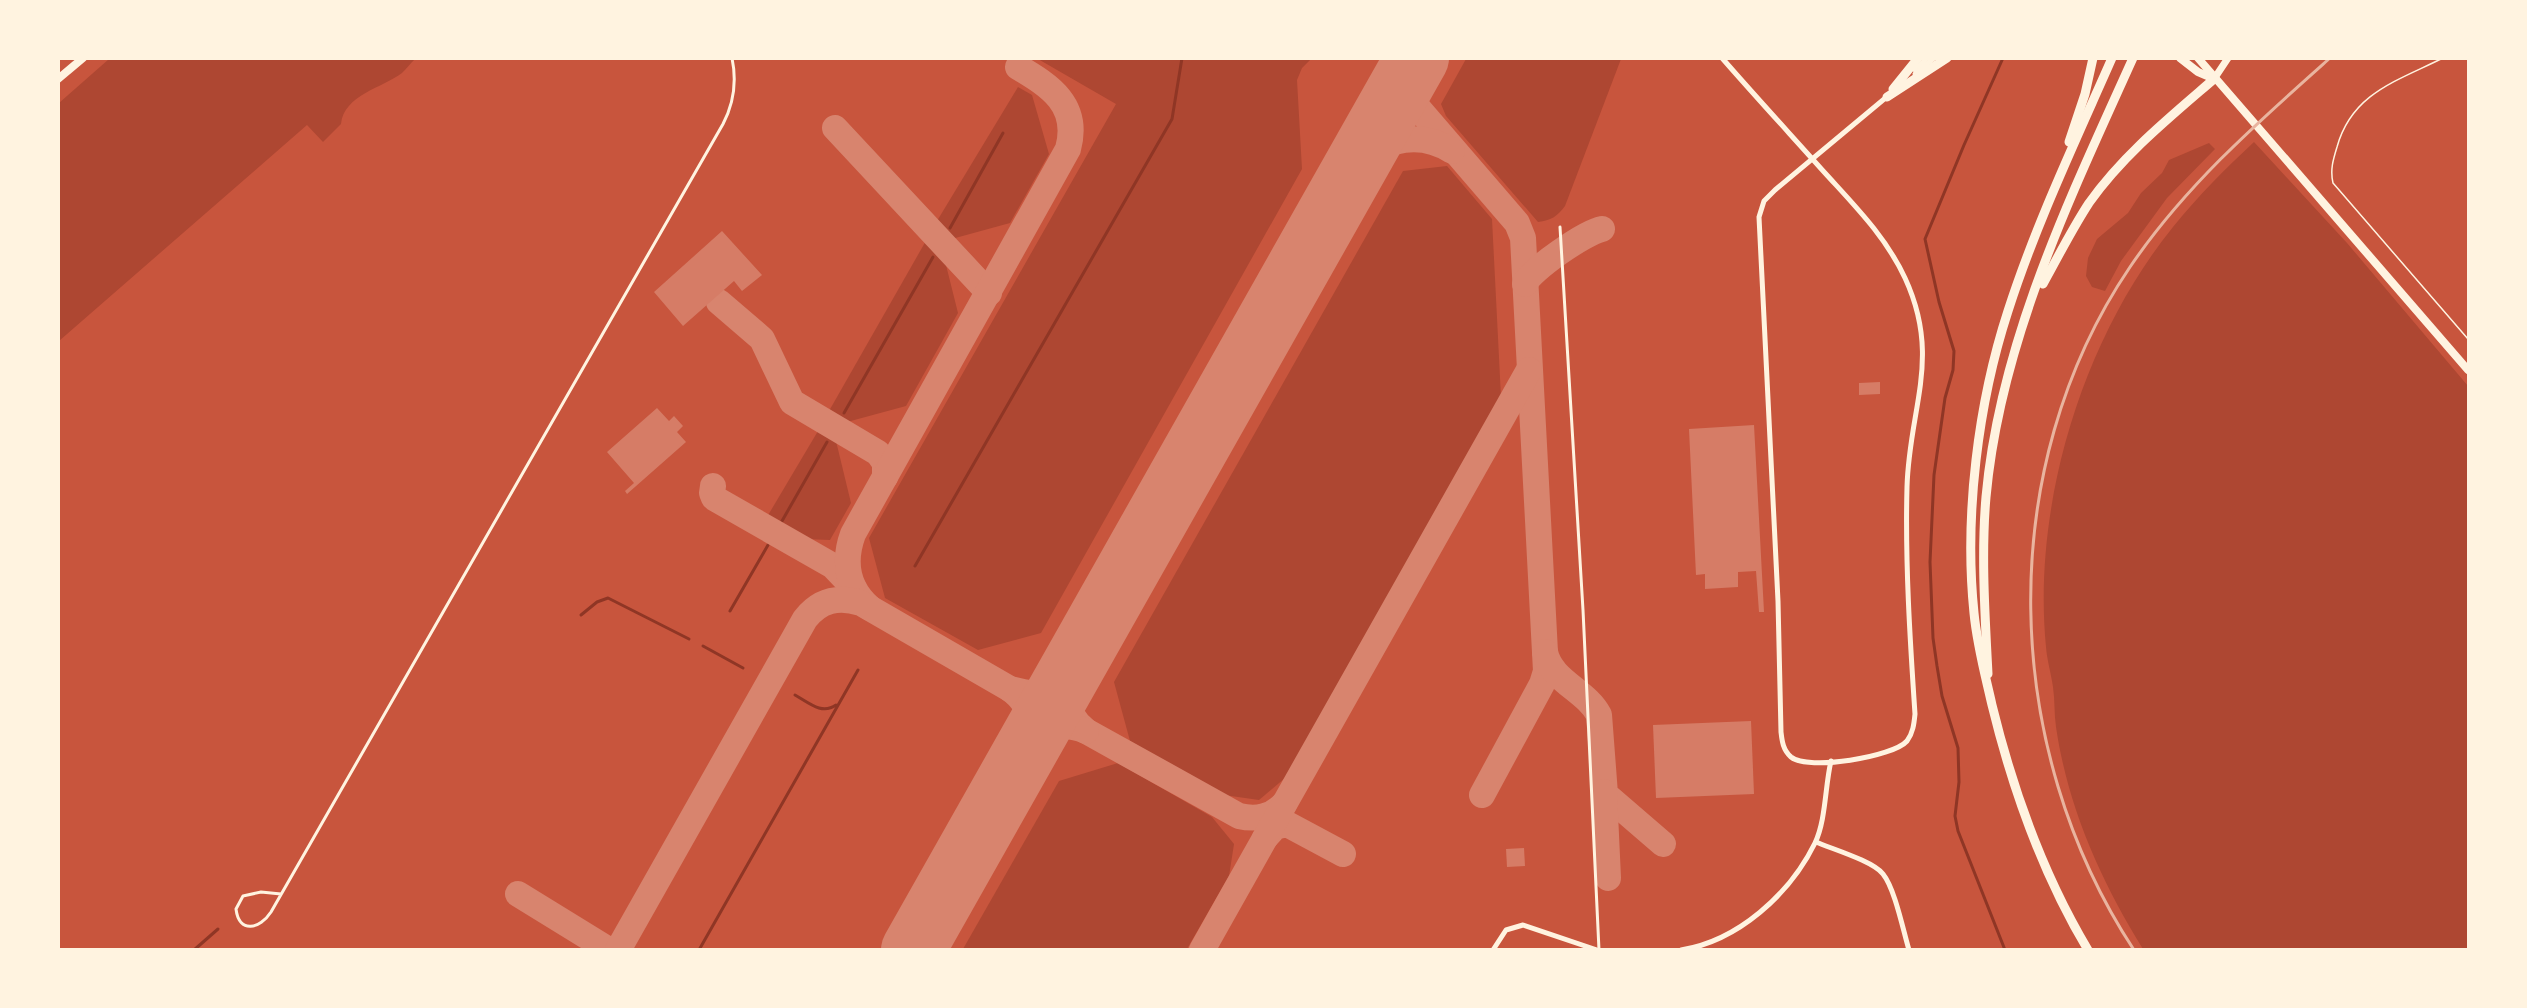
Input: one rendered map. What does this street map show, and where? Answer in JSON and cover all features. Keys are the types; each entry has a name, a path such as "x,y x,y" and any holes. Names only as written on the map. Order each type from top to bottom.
{"highway":[{"path":"1887,97 1918,58"},
{"path":"1887,97 1947,58"},
{"path":"2088,950 2067,914 2043,864 2017,797 1980,657 1974,610 1972,519 1977,452 1988,387 2007,313 2085,94 2093,58"},
{"path":"2048,202 2112,58"},
{"path":"1989,691 1984,552 1986,496 1998,416 2027,312 2074,191 2133,58"},
{"path":"2027,312 2090,202 2115,171 2145,140 2214,79"}],"main road":[{"path":"58,79 83,58"},
{"path":"2180,58 2198,72 2214,79"},
{"path":"2199,58 2214,79 2469,370"}],"street":[{"path":"1722,58 1813,159 1881,236 1893,255 1916,306 1923,354 1922,380 1907,491 1914,724 1912,734 1898,748 1861,758 1831,761 1798,761 1786,751 1782,738 1777,567 1759,231 1760,210 1764,201 1813,159 1934,58"},
{"path":"1887,97 1927,58"},
{"path":"2214,79 2228,58"},
{"path":"1681,950 1694,948 1734,930 1764,909 1779,895 1816,842 1831,761"},
{"path":"1816,842 1868,864 1883,873 1890,887 1909,950"},
{"path":"1493,950 1506,930 1523,925 1598,950"}],"lane":[{"path":"281,894 261,892 243,896 236,909 237,917 244,925 256,927 267,918 281,894 723,124 734,93 732,58"},
{"path":"1560,227 1582,598 1598,950"}],"path":[{"path":"2443,58 2384,87 2354,110 2340,135 2330,172 2332,183 2469,339"}],"shaded area":[{"path":"109,59 415,59 402,73 356,99 344,114 341,124 323,142 307,125 59,341 59,103"},
{"path":"1038,59 1311,59 1302,68 1297,80 1302,169 1041,633 978,650 885,598 869,538 1116,104"},
{"path":"1466,59 1621,59 1565,206 1553,217 1538,222 1446,116 1441,104"},
{"path":"1018,87 1032,95 1049,154 1010,223 948,240 936,227 937,221"},
{"path":"2254,142 2347,243 2468,386 2468,949 2143,949 2113,897 2088,843 2061,757 2054,692 2046,647 2044,592 2047,537 2056,481 2070,425 2113,319 2141,271 2192,204"},
{"path":"2209,143 2215,149 2167,198 2121,261 2105,291 2092,287 2086,276 2088,258 2097,239 2128,213 2141,193 2162,173 2169,160"},
{"path":"1447,166 1492,219 1501,397 1285,778 1259,800 1224,795 1130,741 1114,682 1403,171"},
{"path":"927,239 944,257 958,313 906,406 847,422 829,411"},
{"path":"818,431 836,441 851,503 830,540 805,539 767,517"},
{"path":"1118,763 1212,817 1234,844 1229,876 1187,949 963,949 1059,781"}],"building":[{"path":"722,231 762,275 742,291 734,281 683,326 654,292"},
{"path":"1880,382 1880,394 1859,395 1859,383"},
{"path":"657,408 669,421 674,416 683,426 677,432 686,442 627,494 625,491 634,483 607,452"},
{"path":"1754,425 1764,612 1759,612 1756,571 1738,572 1738,587 1705,589 1705,574 1696,575 1689,429"},
{"path":"1751,721 1754,794 1656,798 1653,725"},
{"path":"1524,848 1525,866 1507,867 1506,849"}],"waterway":[{"path":"915,566 1172,119 1182,58"},
{"path":"2003,58 1925,239 1939,302 1954,351 1953,370 1945,398 1934,475 1930,562 1933,638 1942,696 1958,748 1959,782 1955,816 1958,831 2005,950"},
{"path":"950,228 1003,133"},
{"path":"844,413 933,257"},
{"path":"782,521 827,442"},
{"path":"730,611 768,545"},
{"path":"581,615 597,602 608,598 689,639"},
{"path":"703,646 743,668"},
{"path":"699,950 858,670"},
{"path":"795,695 821,708 826,709 836,705"},
{"path":"194,950 218,929"}],"taxiway":[{"path":"1421,58 1413,83 1418,108 1517,223 1523,238 1546,671 1542,684 1482,795"},
{"path":"870,608 856,592 849,574 848,554 853,534 1068,149 1071,134 1070,120 1060,99 1041,82 1018,67"},
{"path":"835,128 989,293"},
{"path":"1344,197 1363,164 1382,147 1404,140 1417,139 1441,145 1452,151"},
{"path":"1525,284 1537,270 1559,252 1602,229"},
{"path":"719,302 762,339 792,402 878,453 885,463 885,477"},
{"path":"1202,950 1529,370"},
{"path":"713,486 714,498 833,566 853,587"},
{"path":"618,950 805,619 817,608 837,600 861,603 1010,689 1027,693 1040,692 1062,680 1111,595"},
{"path":"1545,652 1554,671 1586,699 1599,715 1605,794 1663,844"},
{"path":"1077,666 1070,684 1068,701 1073,717 1086,731 1239,816 1252,818 1263,816 1274,812 1284,804"},
{"path":"1010,689 1023,702 1029,718 1028,735 1021,752"},
{"path":"987,825 1033,744 1041,736 1060,726 1086,731"},
{"path":"1604,792 1608,878"},
{"path":"1265,838 1275,827 1287,824 1343,854"},
{"path":"518,894 609,950"}],"runway":[{"path":"913,950 1417,58"}],"railway":[{"path":"2134,950 2090,871 2058,786 2038,698 2031,608 2036,519 2054,431 2085,346 2130,267 2151,237 2223,156 2330,58"}]}
